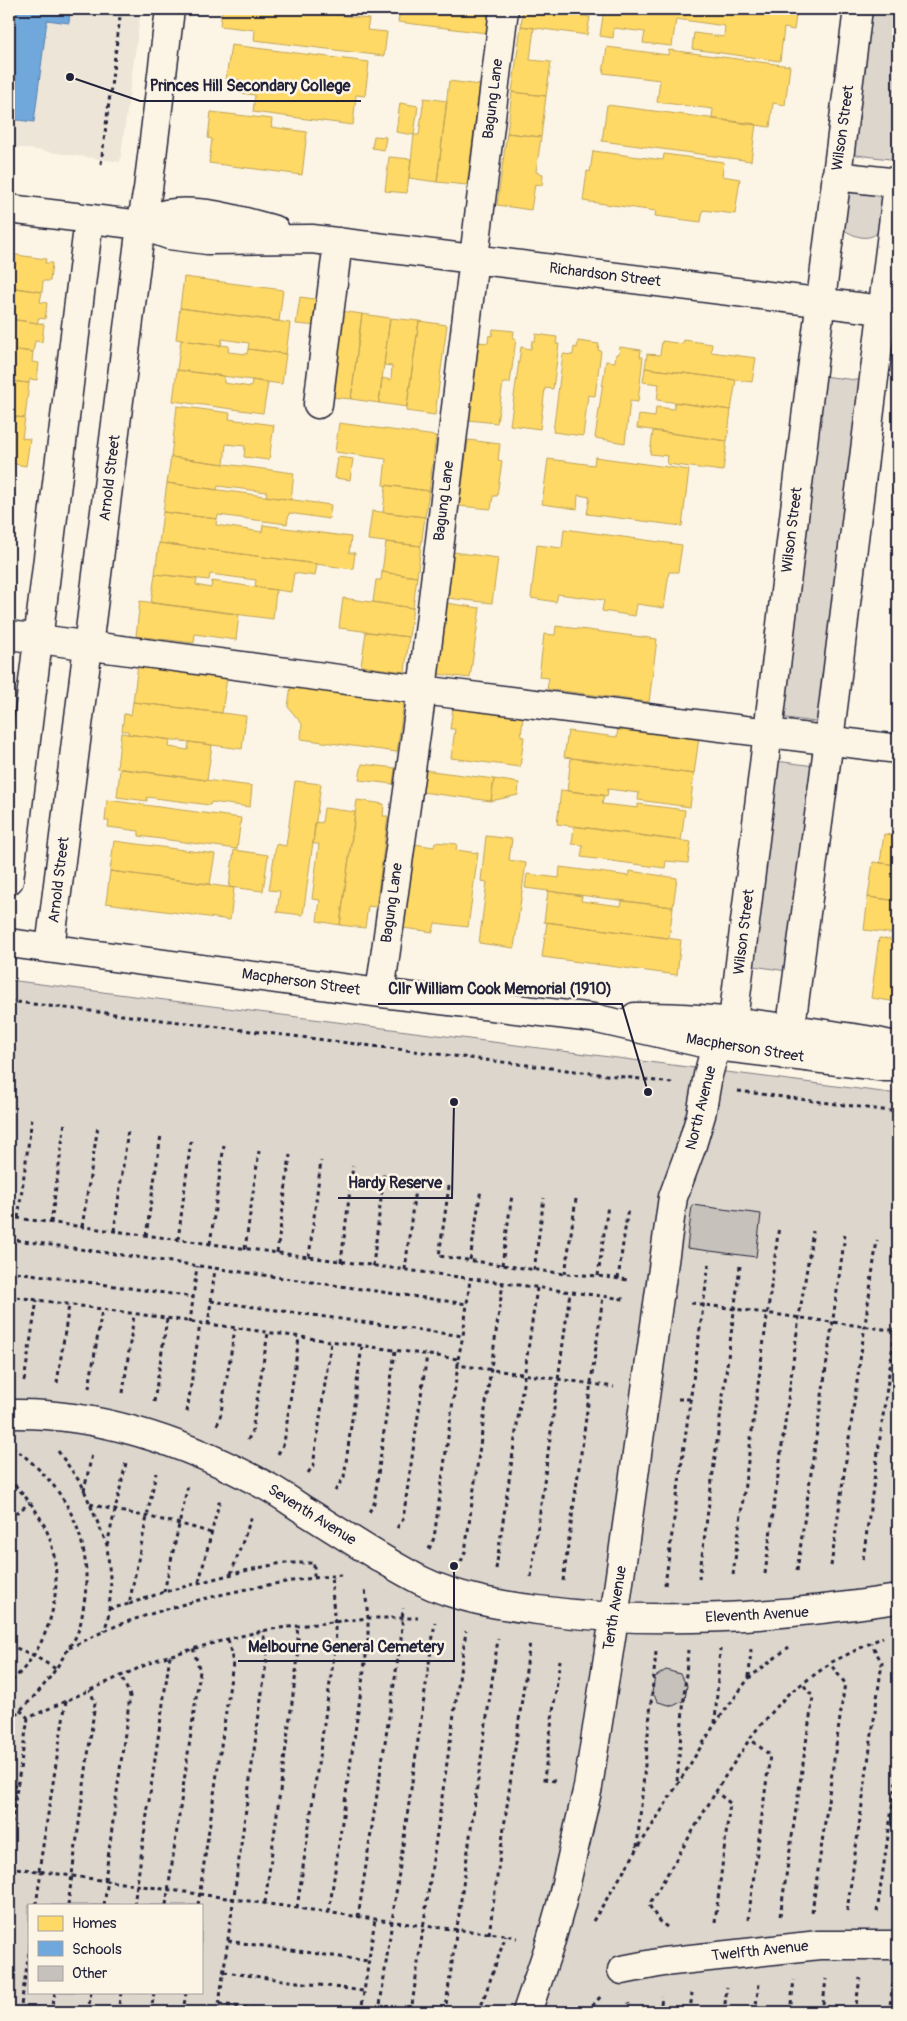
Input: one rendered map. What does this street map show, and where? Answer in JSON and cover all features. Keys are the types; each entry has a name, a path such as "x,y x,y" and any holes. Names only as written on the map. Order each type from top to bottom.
{"street":[{"name":"Arnold Street","path":"50,948 170,9"},
{"name":"Bagung Lane","path":"380,993 422,690 504,9"},
{"name":"Wilson Street","path":"716,1046 733,1021 820,303 858,9"},
{"path":"787,1056 829,740 890,311 898,184 836,176"},
{"name":"Richardson Street","path":"9,209 141,225 169,235 207,240 325,241 890,311"},
{"path":"9,880 89,219"},
{"path":"318,404 325,241"},
{"path":"9,635 422,690 898,749"},
{"name":"Macpherson Street","path":"9,943 380,993 593,1018 716,1046 787,1056 898,1067"},
{"name":"Macpherson Street","path":"593,1018 673,1016 733,1021 790,1028 898,1047"},
{"name":"North Avenue","path":"673,1197 692,1148 716,1046"},
{"name":"Tenth Avenue","path":"527,2012 549,1947 576,1843 588,1787 614,1618 673,1197"},
{"name":"Seventh Avenue","path":"26,1415 84,1419 163,1441 231,1467 378,1557 410,1574 451,1591 486,1601 527,1608 614,1618"},
{"name":"Eleventh Avenue","path":"614,1618 770,1616 898,1600"},
{"name":"Twelfth Avenue","path":"622,1970 663,1962 819,1945 897,1957"}],"path":[{"path":"101,164 121,9"},
{"path":"9,1001 898,1112"},
{"path":"18,1218 32,1118"},
{"path":"51,1223 65,1122"},
{"path":"82,1227 98,1126"},
{"path":"114,1231 128,1130"},
{"path":"146,1236 161,1135"},
{"path":"178,1240 191,1140"},
{"path":"210,1244 224,1145"},
{"path":"245,1249 259,1151"},
{"path":"278,1254 290,1155"},
{"path":"309,1257 321,1161"},
{"path":"341,1262 353,1166"},
{"path":"373,1266 384,1172"},
{"path":"404,1270 416,1181"},
{"path":"449,1186 439,1256 565,1274 618,1279 659,1296"},
{"path":"470,1260 480,1189"},
{"path":"502,1265 512,1195"},
{"path":"534,1270 544,1198"},
{"path":"565,1274 576,1199"},
{"path":"598,1276 608,1205"},
{"path":"618,1279 628,1208"},
{"path":"9,1217 603,1297 659,1296 736,1309 897,1330"},
{"path":"733,1575 766,1313 779,1226"},
{"path":"765,1574 799,1317 813,1231"},
{"path":"797,1571 844,1235"},
{"path":"9,1239 467,1304"},
{"path":"831,1566 877,1240"},
{"path":"664,1589 709,1263"},
{"path":"190,1323 197,1266"},
{"path":"699,1579 736,1309 740,1266"},
{"path":"208,1325 215,1269"},
{"path":"9,1272 193,1297"},
{"path":"358,1917 410,1574 434,1538 470,1279"},
{"path":"451,1591 465,1552 503,1283"},
{"path":"486,1601 499,1561 537,1288"},
{"path":"527,1608 570,1292"},
{"path":"9,1296 190,1323 458,1359"},
{"path":"559,1613 603,1297"},
{"path":"37,1300 26,1415 65,1461 82,1485 107,1545 111,1588 104,1632"},
{"path":"211,1301 463,1336"},
{"path":"26,1415 70,1305"},
{"path":"863,1559 897,1330 898,1309"},
{"path":"84,1419 102,1310"},
{"path":"134,1315 163,1441 179,1522 164,1592"},
{"path":"107,1545 115,1511 163,1441 167,1319"},
{"path":"129,1604 163,1441 200,1324"},
{"path":"163,1441 220,1418 235,1329"},
{"path":"199,1583 211,1533 231,1467 252,1432 268,1333"},
{"path":"273,1491 284,1443 299,1338"},
{"path":"231,1574 250,1519 273,1491 313,1466 331,1342"},
{"path":"317,1518 344,1477 362,1346"},
{"path":"352,1540 374,1504 395,1350"},
{"path":"378,1557 403,1519 427,1355"},
{"path":"458,1365 617,1387"},
{"path":"9,1444 24,1456 64,1500 83,1542 86,1589 83,1614 77,1634 69,1648 36,1696 9,1720"},
{"path":"9,1479 30,1502 50,1541 55,1563 55,1585 48,1628 33,1655 9,1683"},
{"path":"9,1518 30,1502"},
{"path":"89,1504 115,1511 179,1522 211,1533"},
{"path":"896,1555 898,1537"},
{"path":"109,1609 164,1592 282,1562 314,1563 314,1577"},
{"path":"69,1648 121,1624 192,1602 314,1577 347,1574"},
{"path":"297,1908 336,1642 336,1621 331,1576"},
{"path":"329,1912 368,1642 365,1581"},
{"path":"28,1718 121,1675 170,1655 228,1638 336,1621 368,1618 426,1618"},
{"path":"379,2012 436,1619"},
{"path":"412,2012 467,1622"},
{"path":"265,1903 299,1650 297,1626"},
{"path":"218,2012 267,1656 263,1631"},
{"path":"445,2012 499,1635"},
{"path":"674,1933 659,1921 649,1905 750,1739 788,1694 802,1683 830,1664 884,1636"},
{"path":"198,1904 233,1663 228,1638"},
{"path":"489,1934 530,1638"},
{"path":"749,1678 751,1640"},
{"path":"714,1724 721,1641"},
{"path":"677,1783 688,1642"},
{"path":"846,1914 882,1663 870,1643"},
{"path":"9,1645 33,1655 56,1669"},
{"path":"590,1925 714,1724 749,1678 792,1645"},
{"path":"166,1904 200,1671 193,1648"},
{"path":"636,1850 656,1649"},
{"path":"134,1904 170,1655"},
{"path":"560,1660 544,1780 588,1787"},
{"path":"811,1915 845,1683 830,1664"},
{"path":"104,1904 130,1696 121,1675"},
{"path":"780,1917 813,1697 802,1683"},
{"path":"68,1904 95,1703 90,1690"},
{"path":"36,1904 66,1701"},
{"path":"20,1710 28,1718"},
{"path":"9,1840 28,1718"},
{"path":"747,1928 770,1755 750,1739"},
{"path":"877,1915 898,1766"},
{"path":"714,1930 730,1803 716,1792"},
{"path":"9,1867 358,1917 506,1935 549,1947"},
{"path":"361,2012 375,1918"},
{"path":"480,2012 506,1935"},
{"path":"228,1941 368,1960"},
{"path":"889,2012 897,1957"},
{"path":"20,2012 28,1959"},
{"path":"855,2012 861,1969"},
{"path":"224,1972 363,1992"},
{"path":"822,2012 827,1976"},
{"path":"790,2012 794,1979"},
{"path":"52,2012 55,1994"},
{"path":"88,2012 91,1994"},
{"path":"118,2012 121,1994"},
{"path":"151,2012 154,1994"},
{"path":"183,2012 186,1994"},
{"path":"219,2004 279,2012"}],"shaded area":[{"path":"9,9 141,9 120,162 9,146"},
{"path":"867,9 898,9 898,160 849,154"},
{"path":"843,188 887,193 882,224 875,234 870,237 859,237 843,229"},
{"path":"822,376 865,381 822,723 780,717"},
{"path":"776,761 815,766 787,971 747,965"},
{"path":"9,980 898,1094 898,2012 9,2012"}],"building: Homes":[{"path":"222,9 289,9 369,19 367,30 387,32 384,56 254,40 255,30 220,26"},
{"path":"319,9 368,9 367,15"},
{"path":"400,9 489,9 486,33 398,22"},
{"path":"523,9 557,9 556,12 590,17 587,35 521,26"},
{"path":"604,9 797,9 794,30 784,28 780,61 692,49 694,33 724,37 725,26 676,19 672,46 643,43 645,32 614,28 613,38 600,36"},
{"path":"521,26 534,28 530,60 551,62 546,96 512,92"},
{"path":"231,45 369,62 365,96 356,95 353,125 253,112 255,95 240,93 242,80 226,79"},
{"path":"607,47 668,55 669,50 790,66 785,105 773,103 770,127 712,119 713,109 657,102 660,80 603,73"},
{"path":"449,81 480,85 467,185 437,182"},
{"path":"512,92 546,96 541,137 507,133"},
{"path":"424,98 447,101 437,182 409,178 414,135 419,135"},
{"path":"400,103 418,106 414,135 396,132"},
{"path":"607,105 756,124 751,161 602,141"},
{"path":"211,112 272,119 271,127 307,132 302,175 209,163 212,139 208,138"},
{"path":"507,133 541,137 536,172 543,174 542,185 535,184 531,210 497,205"},
{"path":"374,136 386,137 384,150 372,148"},
{"path":"593,151 663,160 664,154 724,162 722,176 740,179 735,214 703,210 701,222 655,216 656,211 583,201 587,171 590,172"},
{"path":"389,157 411,159 407,193 385,191"},
{"path":"9,254 46,259 45,263 52,263 50,281 43,281 42,292 9,287"},
{"path":"184,277 283,290 279,321 180,308"},
{"path":"9,287 42,292 40,302 47,303 45,319 38,318 38,323 9,319"},
{"path":"300,297 322,300 318,326 296,324"},
{"path":"180,308 290,323 286,354 248,349 249,343 222,339 221,346 176,339"},
{"path":"334,310 362,314 351,399 331,397"},
{"path":"362,314 390,318 379,403 351,399"},
{"path":"390,318 419,321 407,407 379,403 382,378 391,380 392,366 384,365"},
{"path":"9,319 44,324 42,342 35,341 33,352 9,349"},
{"path":"419,321 447,325 435,415 406,411"},
{"path":"493,329 514,331 513,338 516,339 510,383 503,383 497,423 468,420 478,342 488,343 489,335 492,336"},
{"path":"536,334 557,337 556,344 559,344 553,389 545,388 540,429 510,425 521,347 531,349 532,341 535,341"},
{"path":"181,340 229,346 228,352 247,354 248,349 286,354 282,384 177,370"},
{"path":"684,340 712,344 711,352 756,358 752,382 645,368 647,354 660,355 662,341 683,344"},
{"path":"578,341 599,344 598,350 601,351 595,396 588,395 583,436 553,432 563,354 573,355 574,347 577,348"},
{"path":"620,347 641,350 640,357 643,357 638,402 630,401 625,443 595,438 606,361 615,362 616,354 619,354"},
{"path":"9,349 33,352 32,362 39,363 37,380 30,379 29,383 9,381"},
{"path":"645,368 736,380 731,410 657,400 659,384 643,382"},
{"path":"177,370 224,376 224,383 251,387 252,380 268,383 263,413 173,401"},
{"path":"9,381 29,383 25,418 9,416"},
{"path":"675,402 731,410 727,441 637,428 639,415 655,417 656,407 674,409"},
{"path":"177,406 230,413 229,419 274,425 269,460 244,457 245,446 226,444 224,464 171,457"},
{"path":"9,416 25,418 22,438 30,439 26,466 9,463"},
{"path":"339,423 436,436 429,491 383,485 386,459 335,452"},
{"path":"653,431 727,441 723,471 667,464 668,456 650,454"},
{"path":"468,440 500,444 498,460 502,461 497,496 493,496 491,509 459,506"},
{"path":"171,457 294,473 291,500 266,496 267,492 218,486 217,490 167,483"},
{"path":"338,457 353,459 350,480 335,478"},
{"path":"595,457 689,470 682,526 587,514 590,497 578,495 577,509 542,504 548,459 594,465"},
{"path":"167,483 331,505 329,519 289,513 287,524 218,515 217,519 163,512"},
{"path":"386,485 429,491 425,517 383,512"},
{"path":"9,493 14,494 10,525 9,525"},
{"path":"372,511 425,517 421,546 368,540"},
{"path":"163,512 217,519 216,525 262,532 263,525 351,537 349,553 355,553 353,569 159,543"},
{"path":"564,529 682,545 678,572 669,572 664,608 637,604 635,616 602,611 604,600 558,594 556,602 531,598 537,545 562,548"},
{"path":"386,542 421,546 417,577 382,572"},
{"path":"159,543 317,564 315,576 294,573 291,592 255,587 256,580 210,574 209,580 155,574"},
{"path":"453,552 498,558 492,603 447,598"},
{"path":"382,572 417,577 413,608 373,602 376,580 381,580"},
{"path":"155,574 197,579 196,585 211,588 212,581 276,590 273,619 151,603"},
{"path":"343,598 413,608 409,637 339,628"},
{"path":"140,601 239,614 236,640 195,634 194,643 136,636"},
{"path":"446,603 480,608 470,678 437,674"},
{"path":"556,626 657,639 649,702 547,689 549,678 539,677 544,634 555,635"},
{"path":"366,632 409,637 405,672 361,666"},
{"path":"138,665 227,677 222,713 133,702"},
{"path":"291,685 404,700 397,752 301,739 302,724 288,707"},
{"path":"133,702 246,716 242,749 128,734 128,731 122,731 124,714 131,715"},
{"path":"453,708 523,717 521,737 524,737 520,767 451,758 455,729 450,729"},
{"path":"618,726 699,737 694,774 564,757 568,731 617,737"},
{"path":"121,733 170,740 169,747 188,750 189,742 212,745 207,780 117,768"},
{"path":"571,758 694,774 690,807 638,800 639,793 608,789 607,796 567,791"},
{"path":"362,764 395,768 393,784 359,780"},
{"path":"120,769 252,786 250,807 211,802 210,805 147,797 147,801 117,797"},
{"path":"424,770 494,779 491,801 421,792"},
{"path":"494,779 519,783 518,795 491,801"},
{"path":"295,781 321,784 303,915 277,912 280,891 269,890 276,844 286,846"},
{"path":"561,790 604,795 602,804 638,808 638,804 685,810 681,841 557,824"},
{"path":"107,800 241,818 237,849 139,836 139,831 108,827 109,821 105,821"},
{"path":"357,800 384,804 383,816 388,816 376,907 368,906 365,928 340,925"},
{"path":"324,808 355,812 340,925 317,921 320,900 312,899 319,844 313,844 315,822 322,823"},
{"path":"574,826 691,842 688,863 666,861 665,868 581,857 583,845 572,844"},
{"path":"884,834 898,836 898,865 880,863"},
{"path":"486,836 512,839 509,860 526,863 514,948 479,943 487,882 481,881"},
{"path":"114,841 215,854 210,884 110,871"},
{"path":"435,842 457,844 456,850 478,853 468,927 435,923 433,932 403,928 414,844 434,847"},
{"path":"234,850 268,855 263,891 229,887"},
{"path":"873,862 898,865 898,901 868,897"},
{"path":"560,867 629,876 630,871 677,878 673,907 525,888 527,874 559,878"},
{"path":"110,871 234,888 230,920 106,903"},
{"path":"548,891 582,896 581,901 621,906 622,901 673,907 669,938 544,922"},
{"path":"868,897 898,901 898,934 864,930"},
{"path":"547,922 681,940 677,975 542,957"},
{"path":"879,938 898,940 898,1002 871,998"}],"building: Schools":[{"path":"9,9 70,9 69,23 47,20 34,122 9,119"}],"building: Other":[{"path":"692,1205 761,1214 756,1257 687,1248"},
{"path":"666,1670 680,1674 687,1685 685,1700 673,1706 658,1702 652,1692 655,1677"}],"place":[{"name":"Princes Hill Secondary College","path":"70,77"},
{"name":"Cllr William Cook Memorial (1910)","path":"648,1092"},
{"name":"Hardy Reserve","path":"454,1102"},
{"name":"Melbourne General Cemetery","path":"454,1566"}]}
